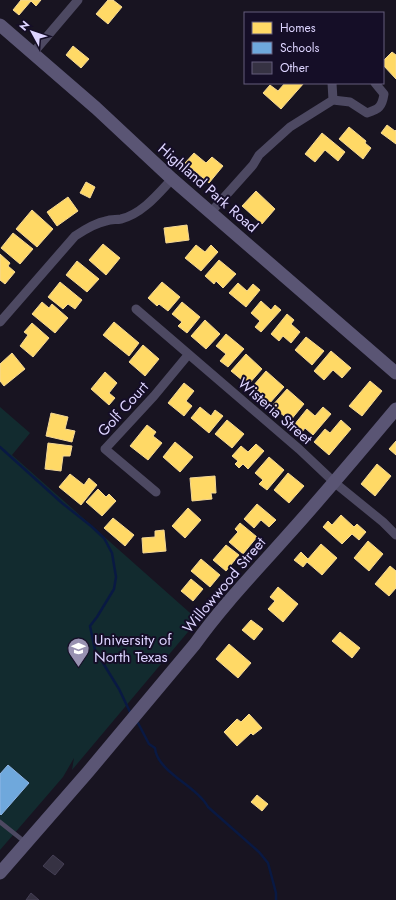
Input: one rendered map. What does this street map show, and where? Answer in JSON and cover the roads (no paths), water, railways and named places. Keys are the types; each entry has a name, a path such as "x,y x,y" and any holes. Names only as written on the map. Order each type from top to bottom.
{"street":[{"path":"33,53 78,0"},
{"name":"Highland Park Road","path":"0,25 96,108 172,179 396,373"},
{"path":"332,84 333,100"},
{"path":"211,212 253,165 259,155 290,127 333,100 350,102 367,113 377,110 382,103 384,94 376,84"},
{"path":"0,322 75,236 84,230 106,221 122,219 138,211 155,197 172,179"},
{"name":"Wisteria Street","path":"136,309 383,522 396,535"},
{"name":"Golf Court","path":"156,492 105,449 154,396 188,355"},
{"name":"Willowwood Street","path":"0,873 93,766 235,594 335,482 396,409"}],"lane":[{"path":"0,822 26,843"}],"waterway":[{"path":"0,447 62,503 104,538 112,553 116,577 114,589 90,626 95,650 119,689 130,712"},
{"path":"138,723 149,744 155,748 157,757 170,772 203,799 208,807 259,852 268,863 276,893 276,900"}],"place":[{"name":"University of North Texas","path":"78,668"}]}
